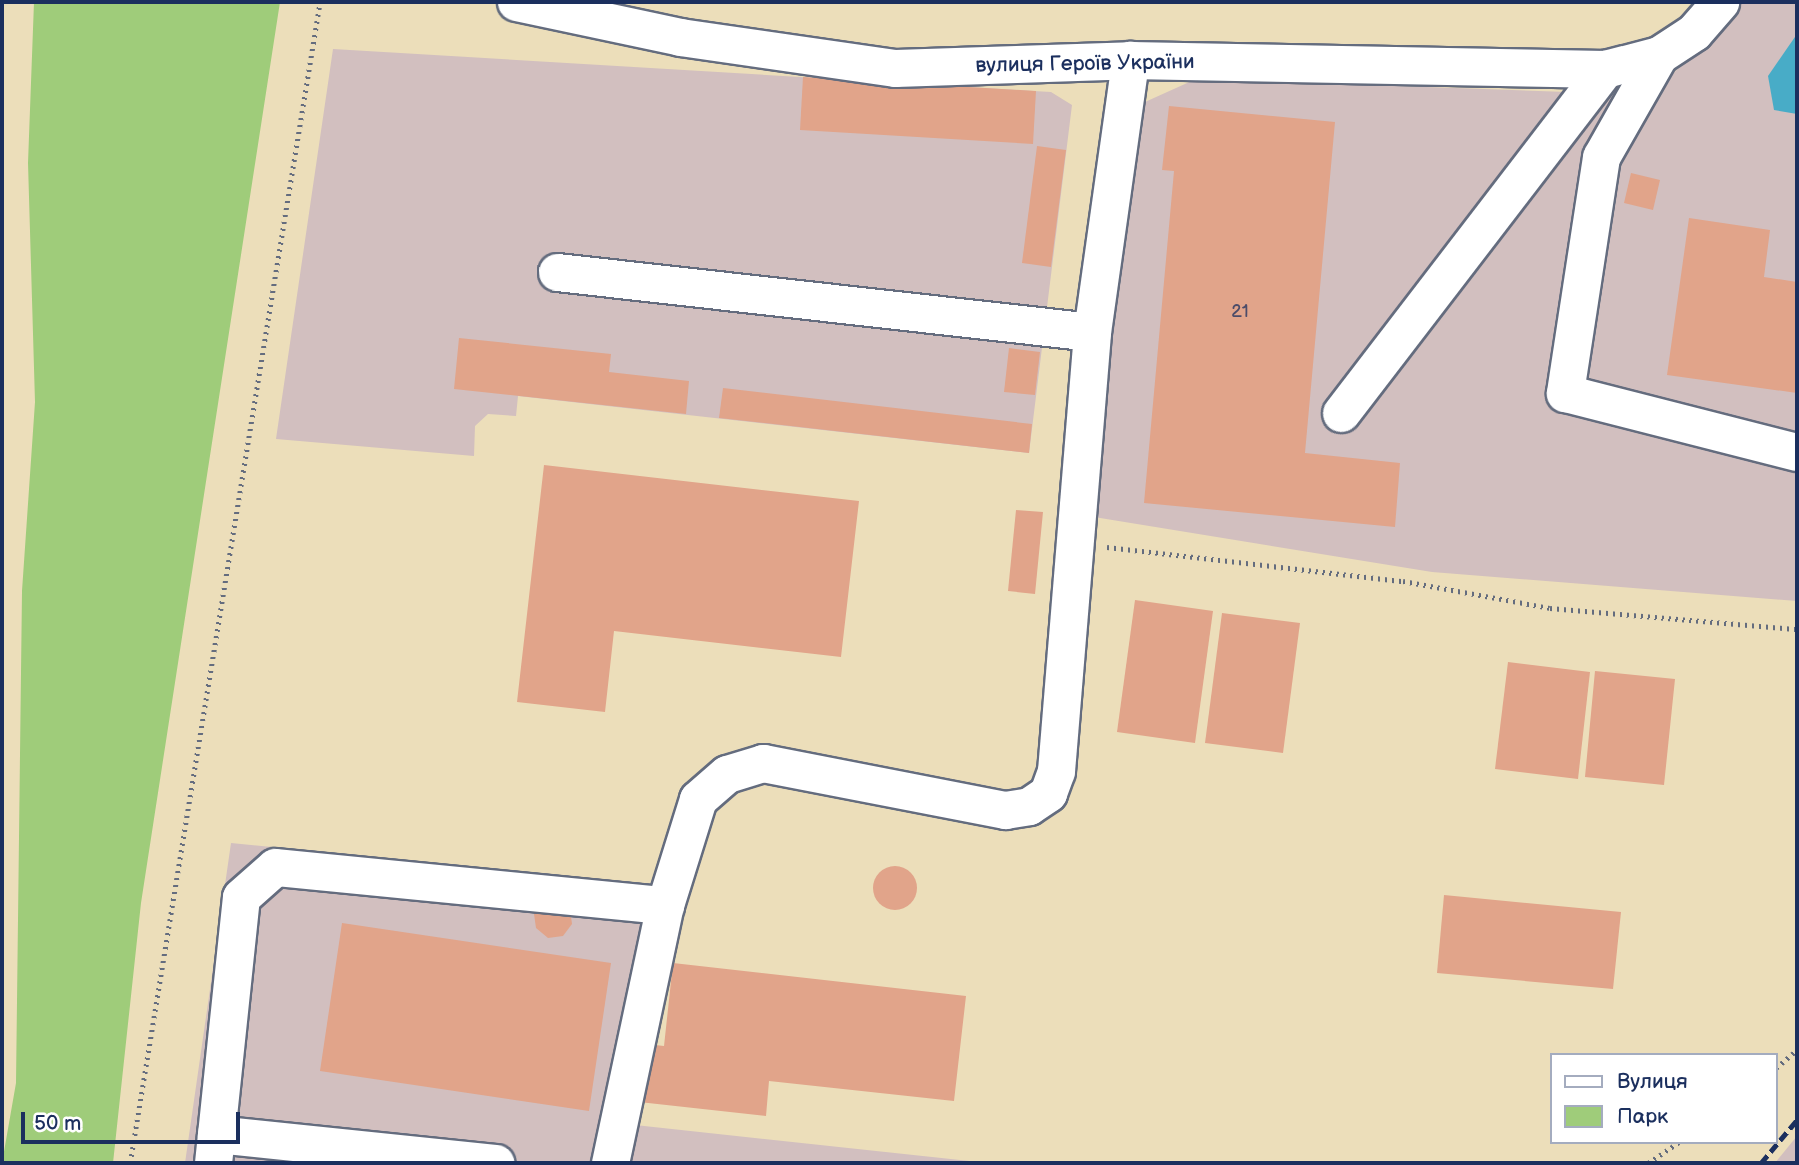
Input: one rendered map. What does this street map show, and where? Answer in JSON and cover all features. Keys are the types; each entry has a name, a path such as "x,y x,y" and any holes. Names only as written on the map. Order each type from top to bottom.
{"street":[{"name":"вулиця Героїв України","path":"516,2 822,62 895,68 1130,60 1605,69 1659,55"},
{"path":"1720,2 1694,33 1659,55 1601,157 1565,393 1797,452"},
{"path":"610,1163 665,905 698,799 727,774 763,763 1005,810 1029,806 1048,793 1056,771 1092,332 1130,60"},
{"path":"1341,413 1605,69"},
{"path":"557,272 1092,332"},
{"path":"495,1163 215,1149 240,897 275,867 665,905"}],"path":[{"path":"130,1163 320,2"},
{"path":"1075,543 1403,581 1550,608 1797,629"},
{"path":"1778,1066 1797,1050"},
{"path":"1648,1163 1676,1144"}],"shaded area":[{"path":"1738,2 1797,2 1797,601 1432,572 1094,517 1134,118 1145,102 1196,79 1654,95"},
{"path":"333,49 1051,92 1072,105 1029,453 518,396 516,416 488,414 475,426 474,456 276,439"},
{"path":"231,843 683,887 635,1125 988,1163 185,1163"},
{"path":"1797,1136 1797,1163 1775,1163"}],"green space":[{"path":"34,2 280,2 141,903 113,1163 2,1163 16,1083 22,591 35,402 28,163"}],"water":[{"path":"1797,34 1797,114 1774,110 1768,76"}],"building":[{"path":"803,77 1036,91 1033,144 800,130"},
{"path":"1169,106 1335,122 1305,453 1400,463 1395,527 1144,503 1174,171 1162,170"},
{"path":"1037,146 1066,150 1051,267 1022,263"},
{"path":"1631,173 1660,180 1653,210 1624,203"},
{"path":"1689,218 1770,230 1764,277 1797,282 1797,393 1667,375"},
{"path":"459,338 611,354 609,372 689,381 686,414 454,389"},
{"path":"1009,348 1040,352 1035,395 1004,392"},
{"path":"723,388 1032,424 1029,453 719,418"},
{"path":"544,465 859,501 841,657 614,631 605,712 517,702"},
{"path":"1016,510 1043,512 1035,594 1008,591"},
{"path":"1135,600 1213,611 1195,743 1117,732"},
{"path":"1222,613 1300,623 1283,753 1205,743"},
{"path":"1508,662 1590,672 1578,779 1495,769"},
{"path":"1595,671 1675,679 1664,785 1585,777"},
{"path":"895,866 910,873 917,888 910,903 895,910 880,903 873,888 880,873"},
{"path":"1444,895 1621,912 1613,989 1437,973"},
{"path":"543,901 570,909 572,924 563,936 548,938 536,928 534,914"},
{"path":"342,923 611,963 589,1111 320,1071"},
{"path":"673,963 966,996 954,1101 769,1081 766,1116 630,1101 637,1043 664,1046"}],"railway":[{"path":"1778,1143 1797,1120"},
{"path":"1761,1163 1777,1144"}]}
